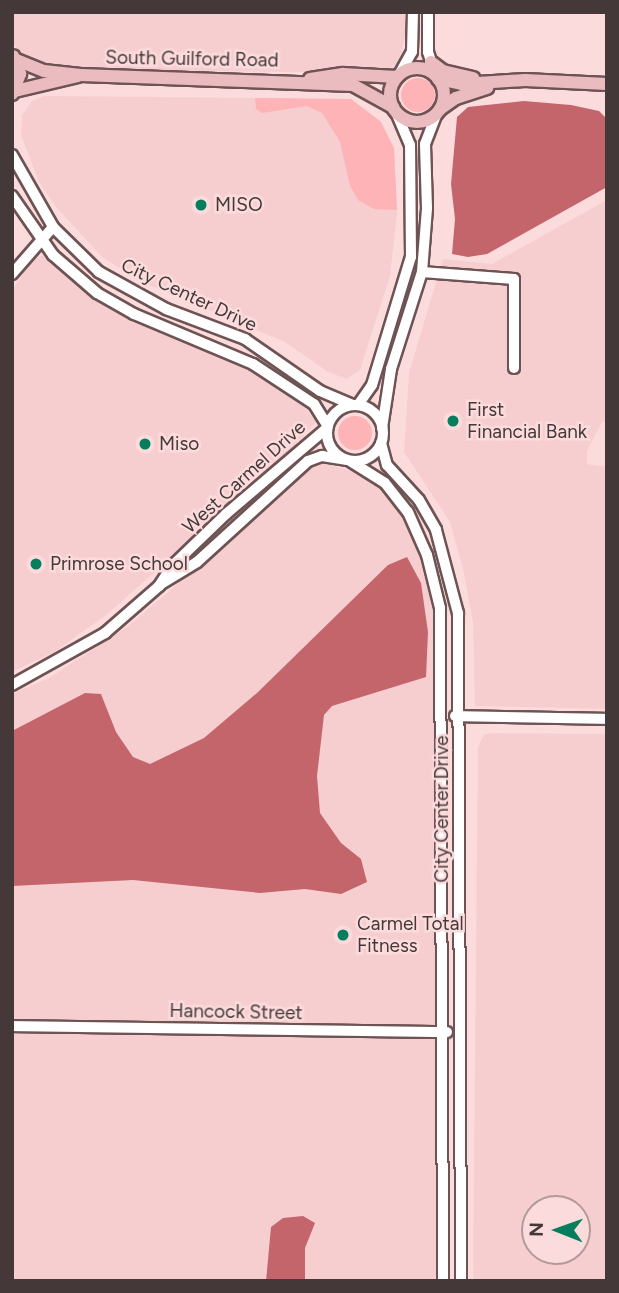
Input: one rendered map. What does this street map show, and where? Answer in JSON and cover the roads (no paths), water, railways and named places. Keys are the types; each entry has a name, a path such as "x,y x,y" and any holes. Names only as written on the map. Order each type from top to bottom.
{"main road":[{"path":"13,57 20,74 14,93"},
{"name":"South Guilford Road","path":"13,57 44,71 81,75 302,81 362,87 394,109"},
{"path":"431,62 443,71 487,82"},
{"path":"504,82 456,98 417,122 394,109 391,90 398,76 418,68 437,78 462,84 487,82 504,82 607,84"},
{"name":"South Guilford Road","path":"302,81 343,74 398,76"},
{"name":"South Guilford Road","path":"14,93 81,75"},
{"path":"437,78 444,95 438,111"}],"street":[{"path":"398,76 412,52 413,12"},
{"path":"428,12 431,62 437,78"},
{"path":"394,109 410,145 411,257 372,385 356,405 336,413 328,427 332,449 348,461 371,457 382,443 391,369 422,271 427,208 425,148 438,111"},
{"name":"City Center Drive","path":"12,155 54,227 80,257 125,289 245,339 317,389 356,405"},
{"name":"City Center Drive","path":"12,196 40,240 97,293 134,314 253,364 311,402 328,427"},
{"path":"12,274 54,227"},
{"path":"422,271 514,279 514,369"},
{"path":"356,405 373,411 383,428"},
{"name":"West Carmel Drive","path":"159,586 172,566 226,514 328,427"},
{"name":"City Center Drive","path":"382,443 387,465 430,517 448,563 458,612 461,1281"},
{"name":"West Carmel Drive","path":"12,685 105,633 159,586 203,557 308,461 323,456 348,461"},
{"name":"City Center Drive","path":"348,461 376,476 399,499 427,555 441,621 443,1281"},
{"path":"442,714 607,719"},
{"name":"Hancock Street","path":"12,1026 460,1032"}],"place":[{"name":"MISO","path":"201,205"},
{"name":"First Financial Bank","path":"453,421"},
{"name":"Miso","path":"145,444"},
{"name":"Primrose School","path":"36,564"},
{"name":"Carmel Total Fitness","path":"343,935"}]}
